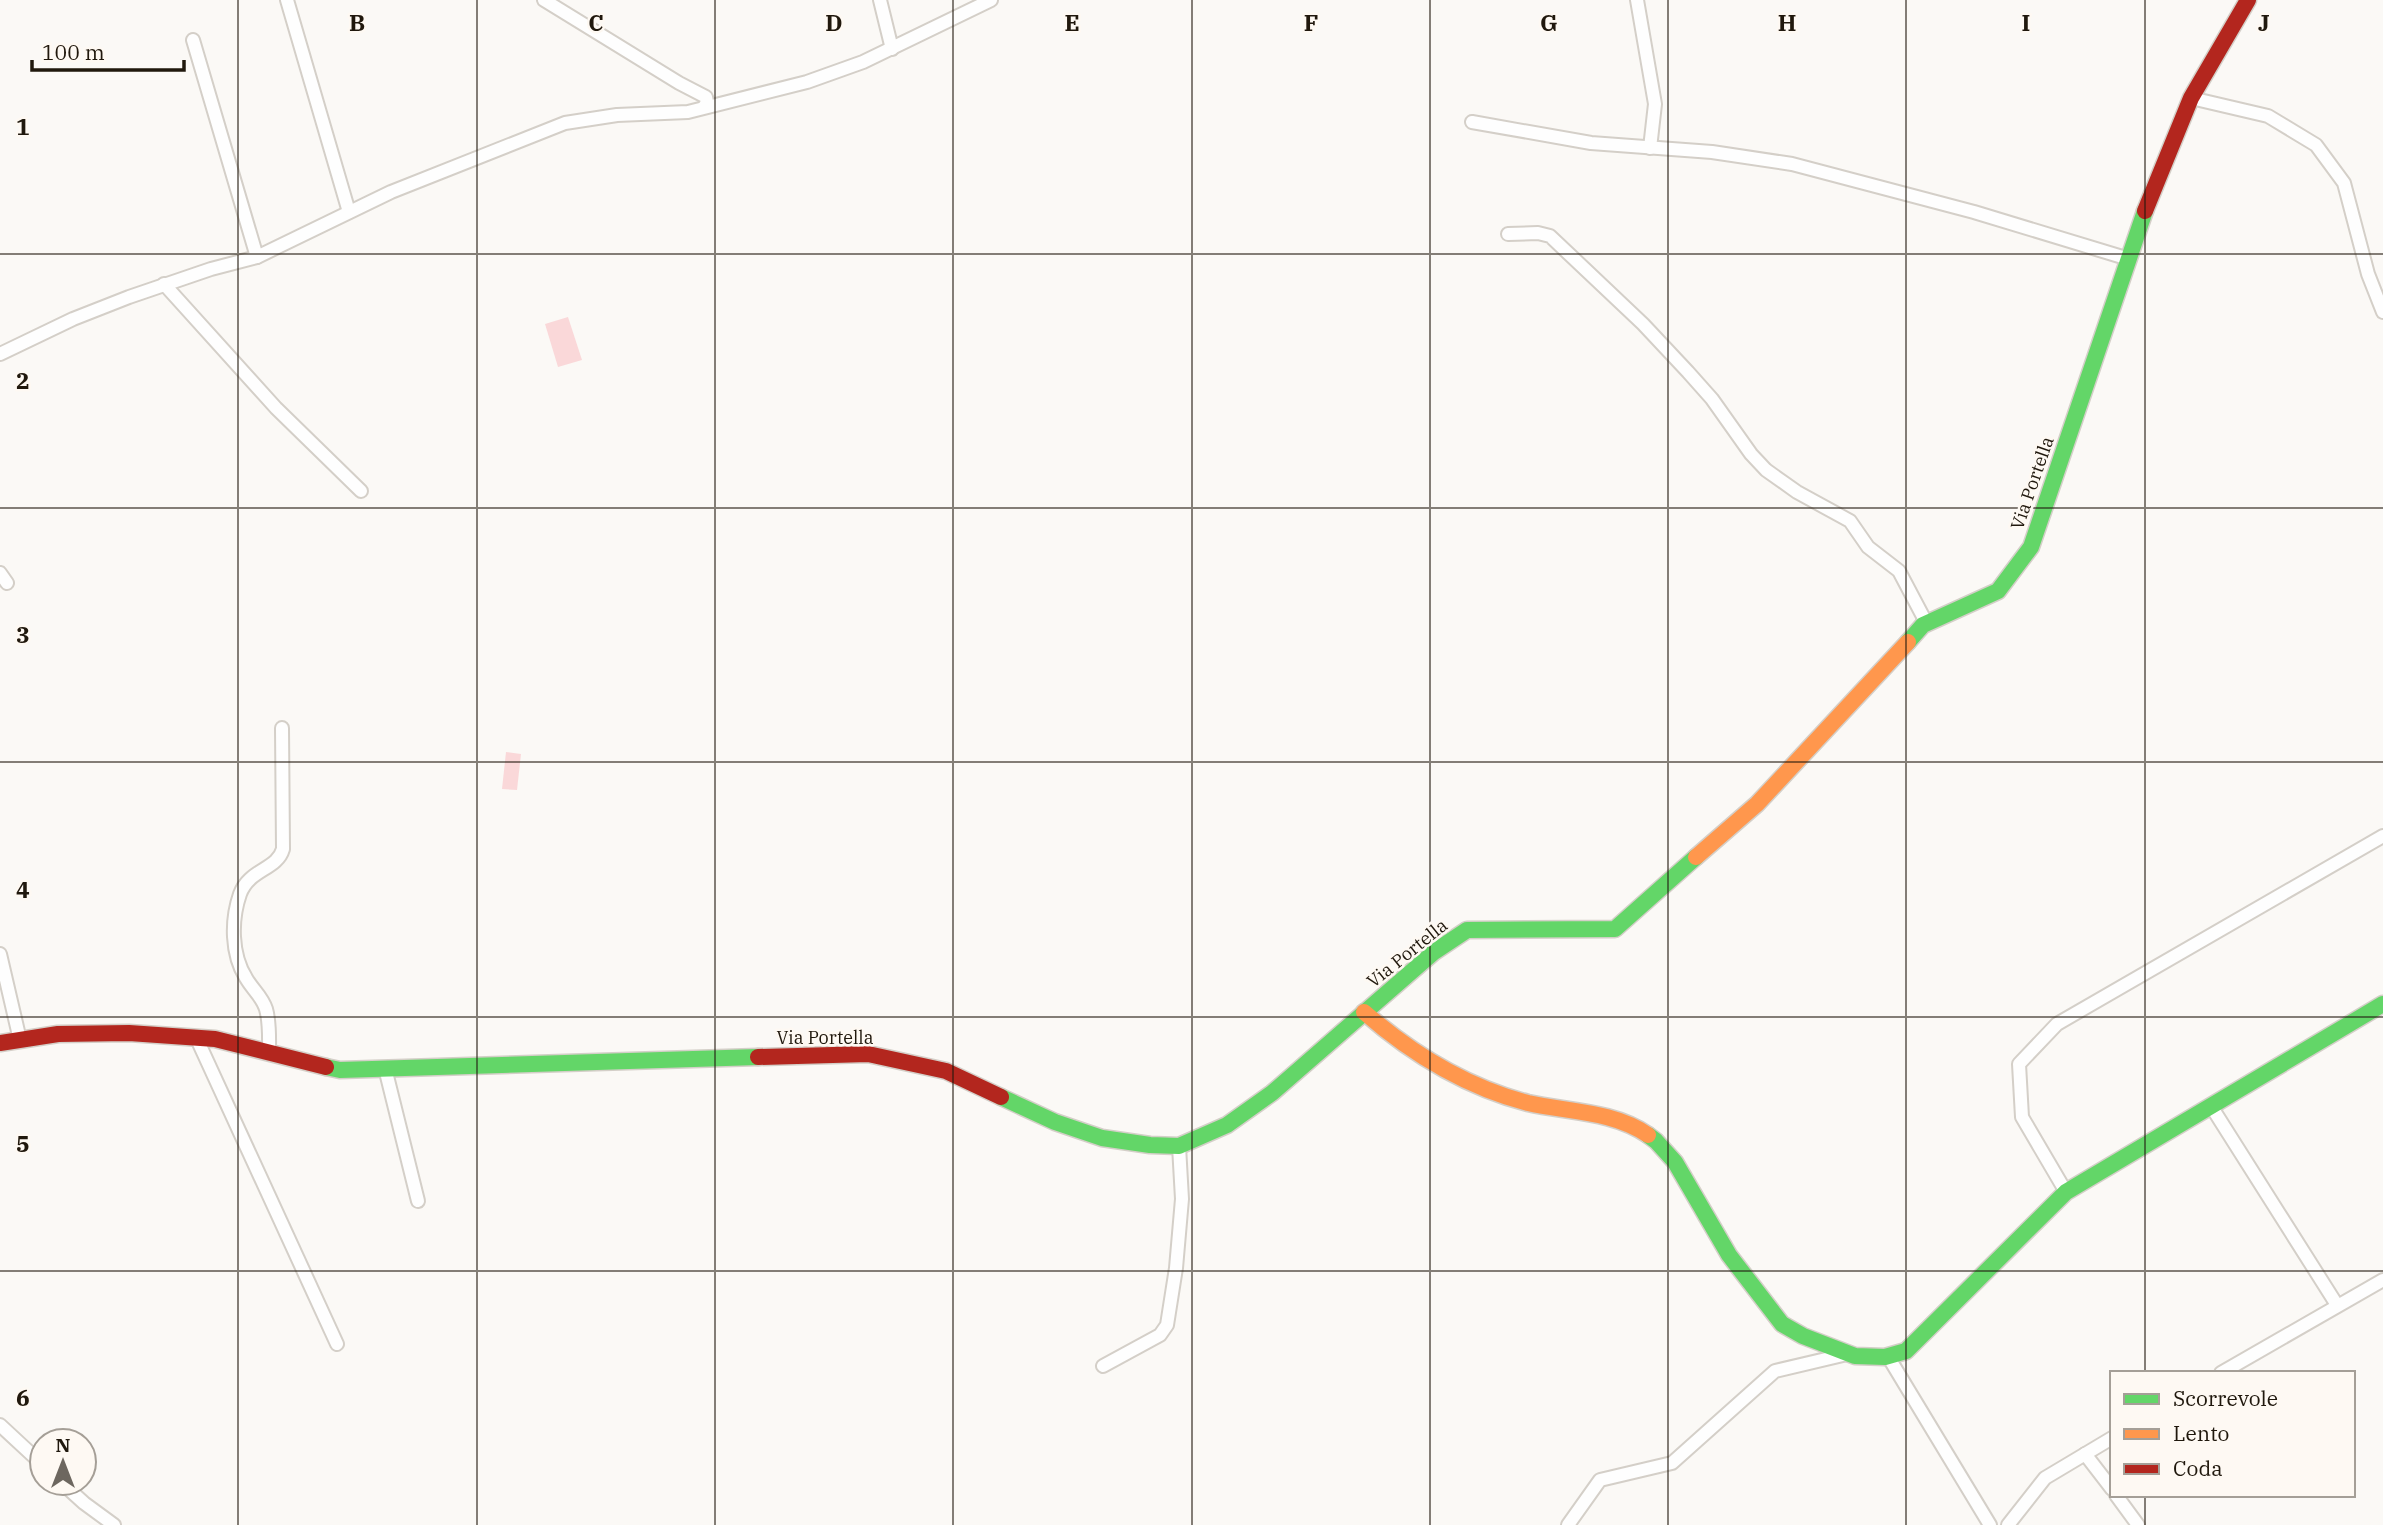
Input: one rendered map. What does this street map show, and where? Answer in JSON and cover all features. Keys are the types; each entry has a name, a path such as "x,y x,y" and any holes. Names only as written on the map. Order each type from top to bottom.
{"street":[{"path":"287,0 349,212"},
{"path":"544,0 706,97 704,107"},
{"path":"880,0 892,49"},
{"path":"0,354 73,319 164,284 257,257 391,192 565,123 617,115 688,112 807,82 892,49 991,0"},
{"path":"1637,0 1655,104 1650,148"},
{"name":"Via Portella","path":"0,1043 58,1034 129,1033 215,1039 340,1070 868,1054 946,1071 1055,1122 1102,1138 1179,1146 1227,1125 1272,1093 1434,952 1467,930 1615,929 1757,804 1923,625 1998,591 2031,547 2152,190 2191,98 2248,0"},
{"path":"193,40 257,257"},
{"path":"2191,98 2268,116 2316,145 2344,183 2368,274 2383,312"},
{"path":"1472,122 1591,143 1712,152 1792,164 1974,212 2129,259"},
{"path":"1508,234 1538,233 1549,236 1643,324 1688,372 1766,470 1797,492 1850,520 1868,547 1899,571 1927,624"},
{"path":"164,284 276,408 361,491"},
{"path":"270,1052 267,1011 240,967 234,946 234,923 240,893 252,875 267,868 281,856 284,849 282,728"},
{"path":"2066,1192 2022,1117 2019,1064 2057,1024 2383,836"},
{"path":"0,954 20,1040"},
{"path":"1364,1012 1393,1039 1462,1079 1528,1102 1594,1114 1630,1125 1654,1139 1672,1158 1693,1190 1720,1241 1783,1325 1843,1354 1863,1358 1889,1358 1906,1351 2066,1192 2383,1004"},
{"path":"197,1039 337,1344"},
{"path":"385,1068 418,1201"},
{"path":"2211,1106 2337,1306"},
{"path":"1103,1366 1160,1335 1167,1325 1176,1268 1182,1199 1179,1146"},
{"path":"2224,1371 2383,1280"},
{"path":"1568,1525 1600,1480 1672,1463 1775,1371 1843,1354"},
{"path":"1889,1358 1990,1525"},
{"path":"0,1425 28,1451"},
{"path":"2008,1525 2045,1478 2110,1439"},
{"path":"2085,1454 2110,1486"},
{"path":"77,1497 114,1525"},
{"path":"2117,1497 2138,1525"}],"shaded area":[{"path":"568,317 582,360 558,367 545,324"},
{"path":"506,752 521,754 517,790 502,789"}],"traffic: fast":[{"path":"1908,642 1923,625 1998,591 2031,547 2145,211"},
{"path":"1001,1097 1055,1122 1102,1138 1179,1146 1227,1125 1272,1093 1434,952 1467,930 1615,929 1696,857"},
{"path":"1648,1135 1675,1162 1729,1255 1782,1324 1803,1336 1855,1356 1885,1357 1906,1351 2066,1192 2383,1004"},
{"path":"326,1067 340,1070 758,1057"}],"traffic: slow":[{"path":"1696,857 1757,804 1908,642"},
{"path":"1364,1012 1421,1055 1483,1088 1528,1103 1620,1121 1648,1135"}],"traffic: jam":[{"path":"2145,211 2191,98 2248,0"},
{"path":"0,1043 58,1034 129,1033 215,1039 326,1067"},
{"path":"758,1057 868,1054 946,1071 1001,1097"}]}
